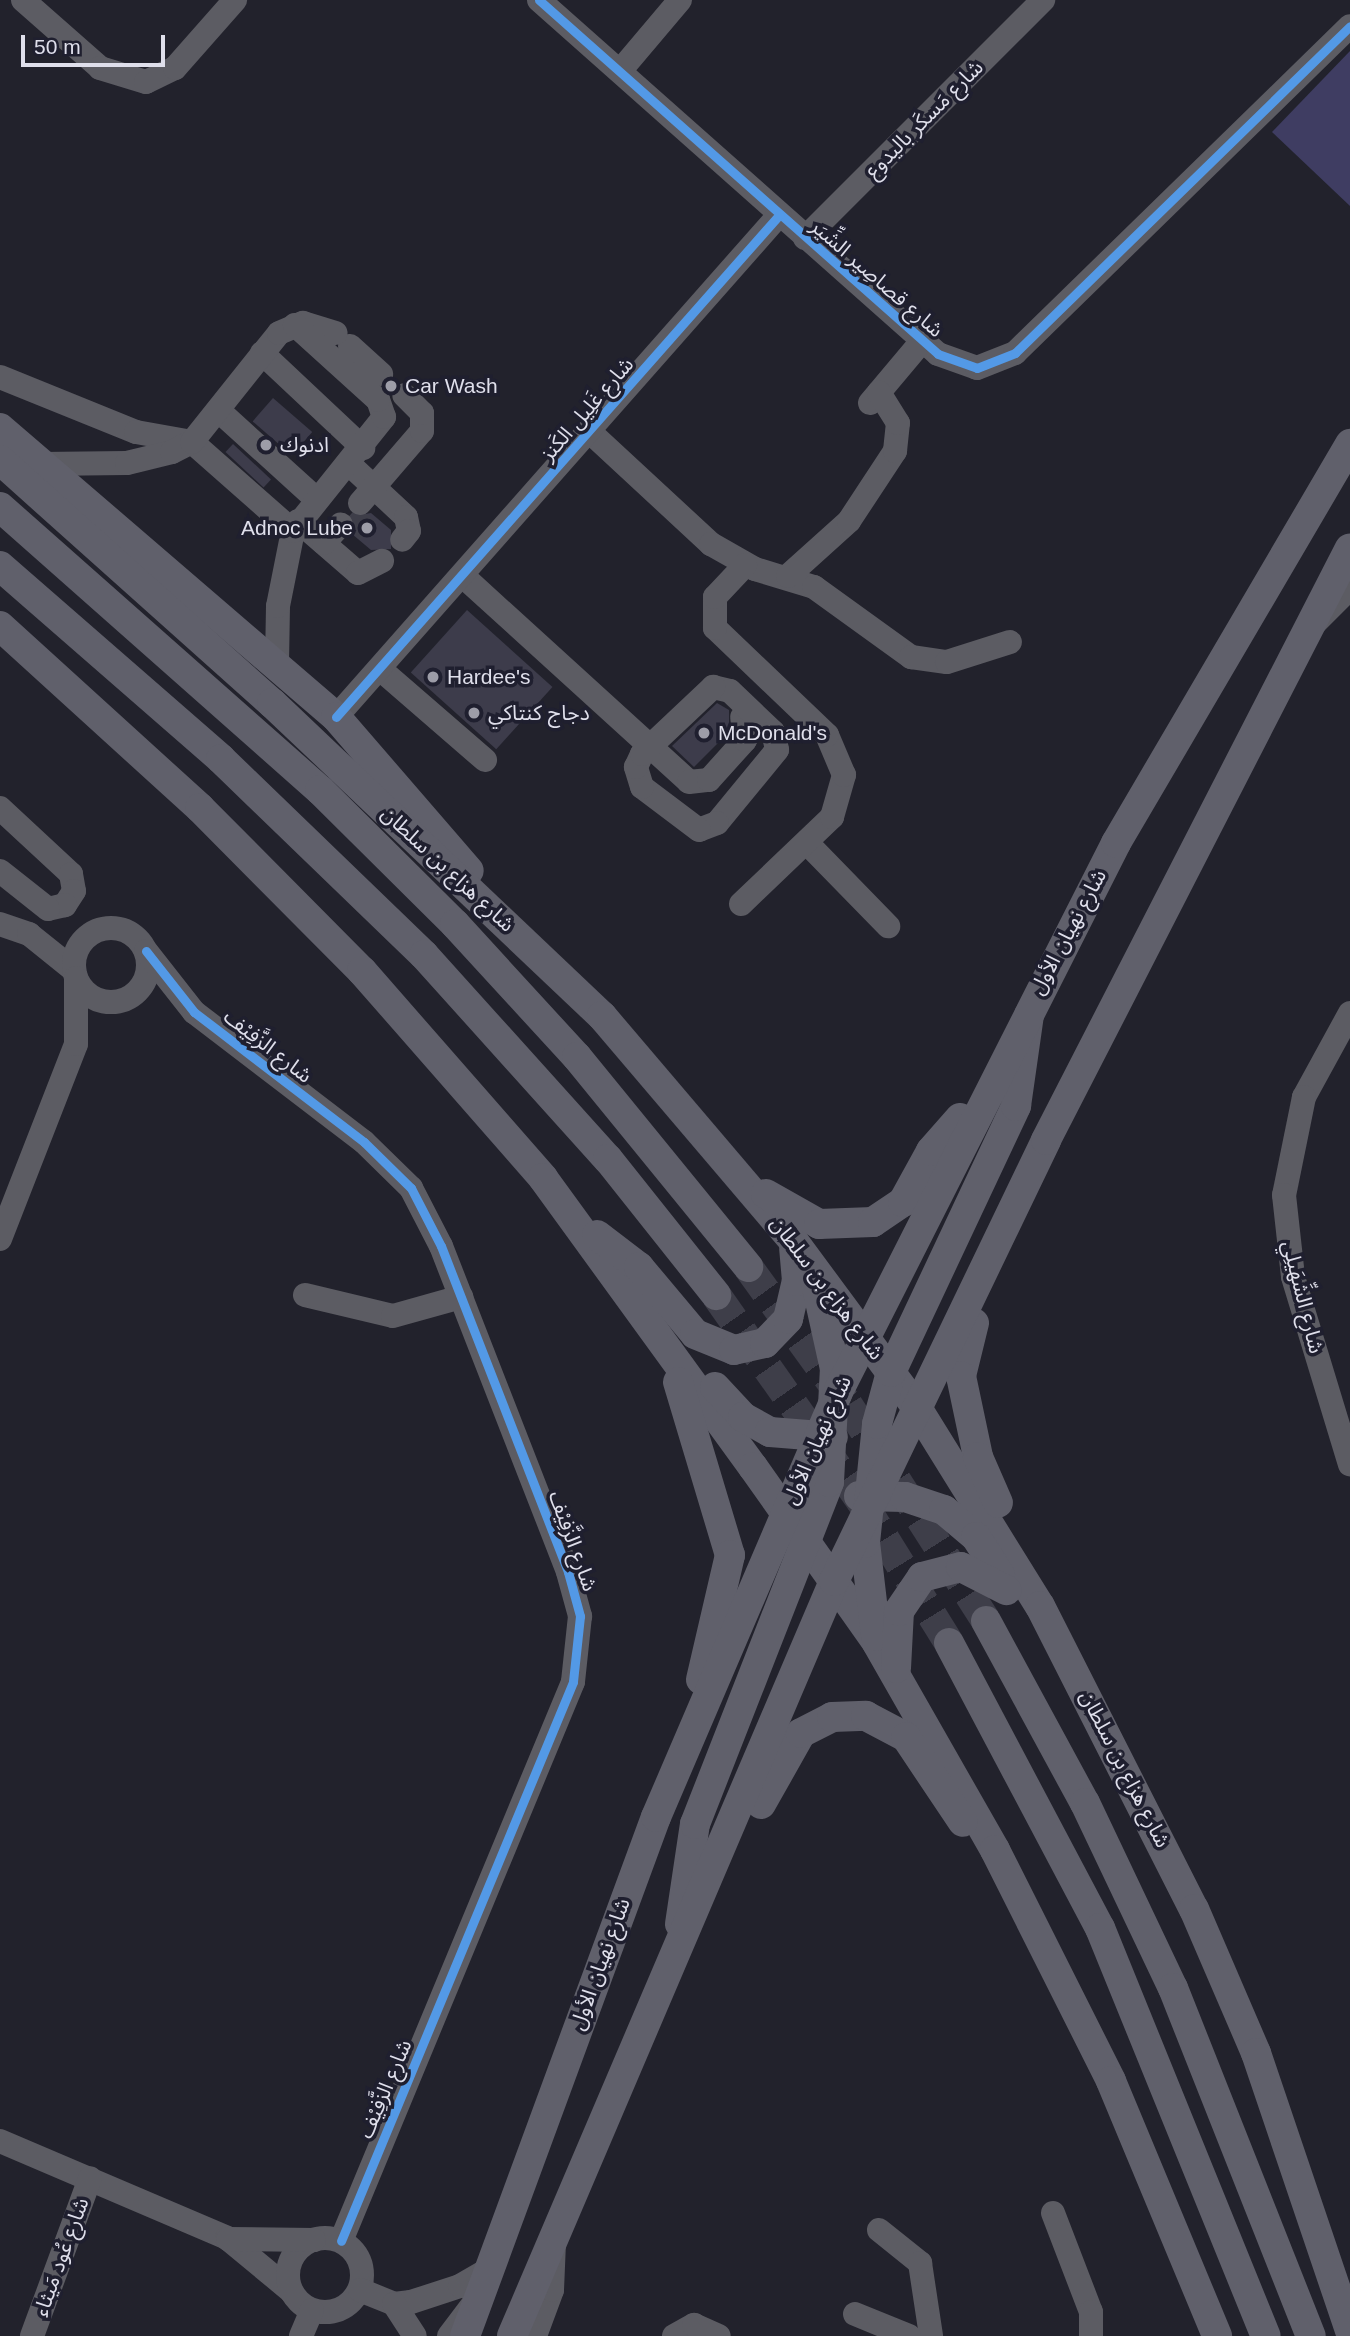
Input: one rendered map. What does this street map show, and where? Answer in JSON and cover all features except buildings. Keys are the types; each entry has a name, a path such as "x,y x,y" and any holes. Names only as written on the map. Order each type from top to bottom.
{"main road":[{"path":"0,428 277,663 336,718 431,821 515,933"},
{"name":"شارع نهيان الأول","path":"465,2336 704,1698 784,1521 826,1438 837,1394 864,1335 1028,1007 1179,731 1350,444"},
{"name":"شارع هزاع بن سلطان","path":"0,460 272,703 515,933 643,1059 800,1249 891,1372 919,1398 1072,1666 1226,1980 1350,2331"},
{"name":"شارع هزاع بن سلطان","path":"0,507 259,735 436,905 577,1057 748,1267"},
{"path":"512,2336 869,1501 1350,548"},
{"path":"0,566 231,768 424,955 576,1122 716,1295"},
{"path":"0,626 303,908 498,1123 607,1264 784,1521 808,1546 834,1581 896,1674 995,1850 1111,2081 1217,2336"},
{"path":"877,1643 869,1501 877,1424 891,1372 1016,1106 1028,1047 1028,1007"},
{"path":"743,1179 819,1224 873,1222 903,1202 942,1137 979,1103"},
{"path":"578,1224 639,1267 703,1340 734,1350 765,1343 788,1319 797,1281 800,1249"},
{"path":"800,1249 827,1321 837,1394"},
{"path":"607,1264 659,1313 743,1417 770,1432 826,1438 877,1424 919,1398"},
{"path":"607,1264 639,1328 685,1395 729,1545 730,1577 703,1655 704,1698"},
{"path":"975,1287 961,1376 983,1472 1019,1541 1040,1606"},
{"path":"680,1942 684,1870 695,1824 823,1504 826,1438"},
{"path":"784,1521 823,1504 919,1500 955,1518 1012,1595 1072,1666"},
{"path":"896,1674 899,1611 922,1577 961,1567 1012,1595"},
{"path":"986,1621 1085,1803 1173,1988 1311,2336"},
{"path":"949,1643 1100,1928 1266,2336"},
{"path":"712,1868 751,1823 793,1741 821,1721 843,1716 877,1718 898,1729 955,1814 995,1850"}],"street":[{"path":"23,0 100,68 137,82 175,68 235,0"},
{"name":"شارع قصاصِير الشِّيَر","path":"539,0 922,341 966,367 1007,359 1350,26"},
{"path":"620,71 680,0"},
{"name":"شارع مَسكَر باليدوع","path":"805,238 1043,0"},
{"name":"شارع غَلِيل الكَنز","path":"336,718 464,576 779,215"},
{"path":"295,325 343,340 381,374"},
{"path":"41,464 127,463 192,442 257,360 295,325"},
{"path":"277,663 278,606 296,526 315,498 380,429 381,405 295,325"},
{"path":"788,576 849,521 895,451 898,423 874,398 922,341"},
{"path":"257,360 355,456 372,499 408,522 402,540"},
{"path":"0,377 136,432 192,442 296,526 328,547 361,574 382,561"},
{"path":"372,499 422,431 422,413 404,395"},
{"path":"218,410 315,498"},
{"path":"590,432 680,518 745,565 788,576 919,661 947,662 1010,642"},
{"path":"328,547 346,528"},
{"path":"741,904 808,844 839,803 841,760 827,734 715,628 715,597 745,565"},
{"path":"464,576 699,784 745,740 742,717"},
{"path":"1309,625 1350,588"},
{"path":"380,669 485,760"},
{"path":"719,686 730,691 778,743 773,761 717,822 692,829 642,787 636,767 651,744 719,686"},
{"path":"0,871 48,909 65,905 74,891 71,874 2,800"},
{"path":"808,844 888,926"},
{"path":"0,924 29,934 128,932 146,951 146,978 76,1044"},
{"path":"0,1239 76,1044 75,974 80,943 94,932"},
{"path":"29,934 75,974 92,998 124,999"},
{"name":"شارع الزَّفِيْف","path":"146,951 194,1012 389,1163 428,1216 569,1572 580,1616 578,1660 341,2241"},
{"name":"شارع الزَّفِيْف","path":"124,999 194,1012"},
{"name":"شارع الشِّهَيلِي","path":"1350,1013 1296,1121 1284,1195 1293,1277 1350,1465"},
{"path":"306,1295 393,1316 461,1297"},
{"name":"شارع عُود مَيثاء","path":"0,2141 227,2238 291,2291"},
{"name":"شارع عُود مَيثاء","path":"32,2336 90,2178"},
{"path":"1053,2213 1091,2312 1091,2336"},
{"path":"879,2230 920,2263 932,2336"},
{"name":"شارع عُود مَيثاء","path":"227,2238 314,2240"},
{"path":"535,2336 552,2290 553,2239"},
{"path":"314,2240 341,2241 360,2261 360,2290 336,2311 312,2311 291,2291 291,2260 314,2240"},
{"path":"394,2304 444,2293 489,2269"},
{"path":"360,2290 394,2304 415,2336"},
{"path":"449,2336 477,2301"},
{"path":"302,2336 312,2311"},
{"path":"855,2314 909,2336"},
{"path":"674,2336 694,2325 719,2336"}],"shaded area":[{"path":"1350,51 1350,206 1272,132"}],"tunnel":[{"path":"351,532 370,511"},
{"path":"748,1267 848,1405 986,1621"},
{"path":"716,1295 861,1501 949,1643"}],"cycle path":[{"path":"539,0 938,354 977,368 1015,353 1350,26"},
{"path":"336,717 779,215"},
{"path":"146,951 194,1012 364,1142 411,1188 441,1246 568,1572 580,1616 573,1682 341,2241"}],"place":[{"name":"Car Wash","path":"391,386"},
{"name":"ادنوك","path":"266,445"},
{"name":"Adnoc Lube","path":"367,528"},
{"name":"Hardee's","path":"433,677"},
{"name":"دجاج كنتاكي","path":"474,713"},
{"name":"McDonald's","path":"704,733"}]}
